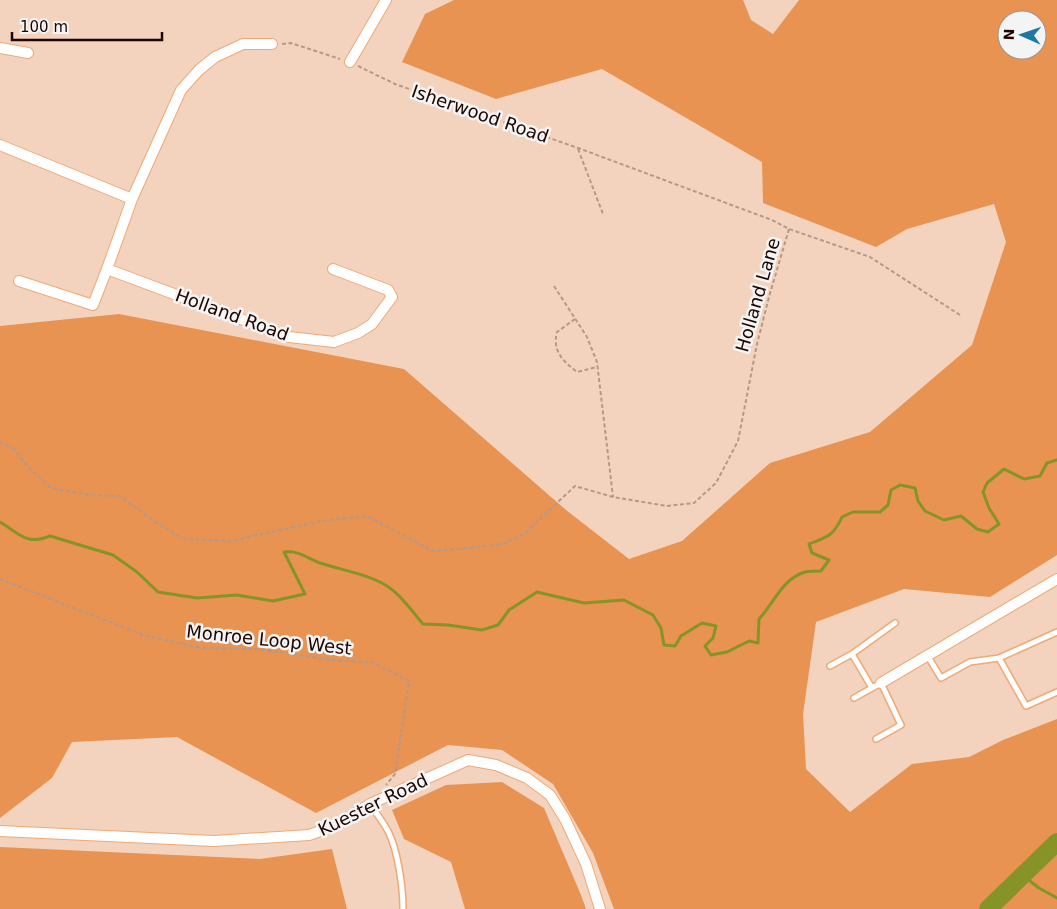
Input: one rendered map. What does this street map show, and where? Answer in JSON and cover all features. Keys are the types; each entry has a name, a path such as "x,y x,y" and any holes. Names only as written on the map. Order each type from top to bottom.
{"street":[{"path":"350,62 387,0"},
{"path":"19,281 93,305 132,199 181,90 199,70 215,57 243,44 272,44"},
{"path":"0,48 28,54"},
{"path":"0,145 132,199"},
{"name":"Holland Road","path":"107,269 289,337 334,342 358,333 372,324 392,297 388,290 333,269"},
{"path":"876,686 1057,579"},
{"name":"Kuester Road","path":"0,831 214,841 309,835 334,826 370,804 468,760 496,765 527,778 550,795 566,819 586,864 600,909"}],"lane":[{"path":"830,666 852,654 895,623"},
{"path":"927,655 941,678 970,662 999,658 1057,632"},
{"path":"852,654 876,686 901,725 876,738"},
{"path":"999,658 1026,706 1057,692"},
{"path":"854,698 876,686"},
{"path":"370,804 388,832 397,860 403,891 403,909"}],"path":[{"name":"Isherwood Road","path":"272,44 291,43 350,62 395,84 578,148 772,220 789,230 870,257 960,315"},
{"path":"578,148 602,214"},
{"name":"Holland Lane","path":"0,442 14,448 29,468 51,488 90,495 120,496 161,526 185,539 230,541 321,521 367,516 432,551 464,549 503,544 524,534 575,486 613,497 667,506 694,503 716,483 738,442 751,368 789,230"},
{"path":"554,286 587,337 597,367 613,497"},
{"path":"575,319 558,332 555,345 564,361 576,372 597,367"},
{"name":"Monroe Loop West","path":"0,579 143,635 201,648 256,649 339,661 372,662 410,681 395,774 382,789"}],"shaded area":[{"path":"0,0 1057,0 1057,909 0,909"},
{"path":"454,0 743,0 751,20 773,34 799,0 1057,0 1057,555 990,597 904,589 816,622 803,714 806,769 850,812 912,764 969,757 1003,740 1057,719 1057,909 614,909 593,853 553,784 502,750 448,745 316,813 177,737 72,742 52,778 0,818 0,326 119,314 404,369 566,510 629,559 682,541 770,463 870,432 972,345 1006,242 994,204 907,229 876,247 763,203 762,162 602,69 496,99 402,62 425,14"},
{"path":"502,782 544,808 586,909 465,909 451,862 404,839 392,810 446,785"},
{"path":"0,847 260,859 332,849 347,909 0,909"}],"waterway":[{"path":"0,522 29,539 35,540 50,536 113,555 137,572 158,592 197,598 237,595 273,601 305,594 284,552 294,552 320,563 360,574 382,583 399,596 423,624 448,625 482,630 498,625 509,610 537,592 584,603 624,600 653,615 661,628 664,645 675,646 681,636 702,623 716,626 713,638 705,646 711,655 727,652 749,641 758,643 759,619 784,586 797,575 805,572 821,571 829,560 812,553 809,544 830,535 842,517 853,512 880,512 888,505 891,490 900,485 915,488 918,501 925,511 944,520 961,516 977,529 988,532 999,524 989,508 983,492 987,483 1004,469 1024,479 1040,476 1047,463 1057,460"},
{"path":"988,909 1057,842"},
{"path":"1022,875 1039,888 1057,898"}]}
